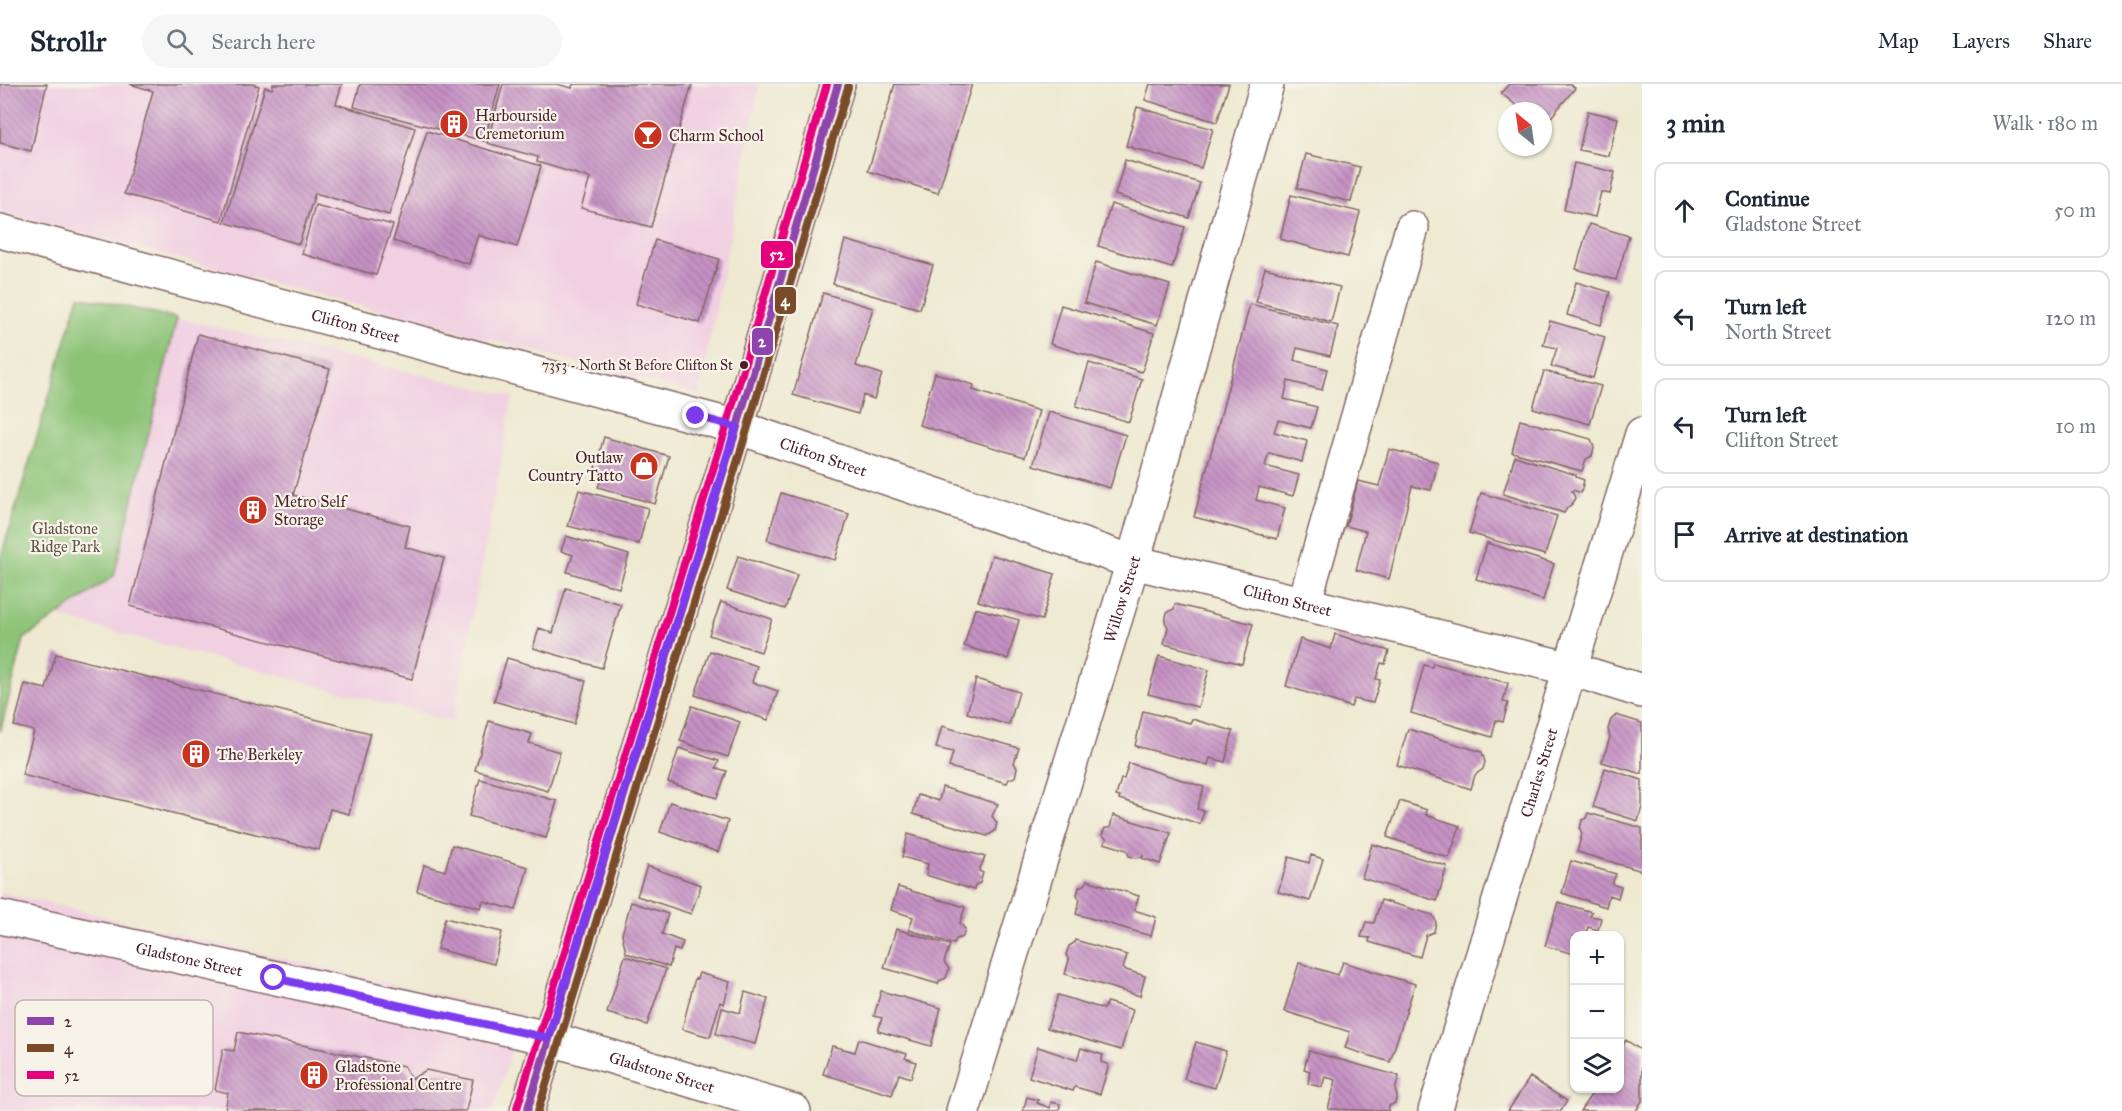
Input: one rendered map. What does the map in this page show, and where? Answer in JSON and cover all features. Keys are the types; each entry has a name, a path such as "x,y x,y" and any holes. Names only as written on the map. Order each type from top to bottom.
{"street":[{"path":"527,1111 736,427 837,84"},
{"name":"Willow Street","path":"963,1111 1133,562 1267,84"},
{"path":"1304,604 1412,228"},
{"name":"Clifton Street","path":"0,231 736,427 1133,562 1571,669 1642,691"},
{"name":"Charles Street","path":"1435,1111 1642,434"},
{"name":"Gladstone Street","path":"0,917 548,1038 795,1111"}],"shaded area":[{"path":"0,84 760,84 699,394 0,212"},
{"path":"177,318 513,396 453,722 56,616 114,576"},
{"path":"0,892 523,1015 493,1111 0,1111"}],"green space":[{"name":"Gladstone Ridge Park","path":"79,296 177,318 114,576 24,639 0,732 0,560"}],"building":[{"path":"0,84 47,84 31,151 0,143"},
{"path":"130,84 252,84 259,86 221,221 124,194 153,91"},
{"path":"273,84 342,84 336,104 415,128 389,215 315,193 299,244 224,222 265,87 272,89"},
{"name":"Harbourside Cremetorium","path":"360,84 500,84 484,141 354,107"},
{"path":"503,84 556,84 572,88 573,84 692,84 651,227 581,208 590,178 537,162 538,157 487,143"},
{"path":"895,84 972,84 938,193 868,171"},
{"path":"1150,84 1229,84 1217,122 1145,100"},
{"path":"1509,84 1570,84 1575,88 1552,116 1552,102 1512,102 1501,93"},
{"path":"1137,107 1213,129 1201,168 1126,146"},
{"path":"1588,111 1618,118 1609,156 1579,150"},
{"path":"427,131 541,166 517,247 478,235 469,264 393,241"},
{"path":"1306,154 1360,167 1351,202 1297,188"},
{"path":"1125,160 1200,183 1189,218 1115,195"},
{"path":"1574,163 1615,172 1610,194 1601,192 1595,217 1564,210"},
{"path":"1291,195 1360,212 1348,257 1280,239"},
{"path":"1111,204 1185,227 1172,268 1098,246"},
{"path":"315,205 393,225 376,275 302,254"},
{"path":"1589,224 1629,236 1616,280 1576,269"},
{"path":"655,240 719,259 700,323 636,304"},
{"path":"845,240 933,265 920,309 833,284"},
{"path":"1096,262 1170,285 1157,325 1084,303"},
{"path":"1265,268 1340,287 1331,322 1256,302"},
{"path":"1576,282 1610,292 1601,325 1567,315"},
{"path":"823,293 873,308 856,366 882,374 874,399 863,395 858,414 793,395"},
{"path":"1250,304 1338,326 1330,356 1297,348 1294,360 1327,369 1322,390 1288,381 1284,399 1317,407 1311,428 1278,420 1274,432 1307,441 1302,462 1269,453 1265,466 1299,475 1293,496 1259,487 1256,500 1285,508 1277,539 1194,517"},
{"path":"1061,305 1154,333 1142,372 1050,344"},
{"path":"1550,321 1605,337 1593,378 1551,366 1557,348 1543,345"},
{"name":"Metro Self Storage","path":"198,334 330,369 293,495 410,526 405,547 444,558 412,679 130,606"},
{"path":"1089,363 1142,379 1129,422 1076,406"},
{"path":"1544,371 1601,386 1590,424 1533,408"},
{"path":"935,373 974,385 973,390 1039,411 1025,457 919,425"},
{"path":"1049,412 1126,435 1110,488 1033,465"},
{"path":"1520,420 1591,439 1594,447 1592,456 1586,459 1582,471 1512,452"},
{"path":"604,437 669,456 655,504 598,487 604,471 595,468"},
{"path":"1389,449 1438,462 1431,490 1412,486 1389,579 1356,570 1366,531 1346,526 1358,481 1379,486"},
{"path":"1515,456 1576,475 1584,480 1581,493 1572,491 1575,498 1564,513 1503,494"},
{"path":"579,490 648,508 639,544 568,526"},
{"path":"781,493 849,514 835,560 767,540"},
{"path":"1481,493 1557,516 1545,555 1469,533"},
{"path":"566,536 629,555 619,588 567,572 573,555 561,551"},
{"path":"1487,543 1554,564 1543,600 1476,579"},
{"path":"992,555 1055,574 1042,620 978,601"},
{"path":"738,556 797,575 785,609 727,590"},
{"path":"566,588 621,604 602,668 533,648 539,628 553,633"},
{"path":"721,602 772,619 761,652 709,635"},
{"path":"1175,604 1253,624 1242,664 1164,644 1168,627 1165,622 1167,612 1174,609"},
{"path":"975,608 1019,620 1008,659 964,646"},
{"path":"1335,634 1389,651 1385,664 1381,663 1376,679 1380,680 1373,703 1354,699 1351,707 1286,686 1300,639 1331,649"},
{"path":"710,651 757,666 752,682 778,691 768,720 695,695"},
{"name":"The Berkeley","path":"56,654 370,733 349,814 330,809 319,850 22,775 34,731 14,726 25,684 46,689"},
{"path":"1159,656 1209,670 1198,707 1148,694"},
{"path":"507,658 586,681 574,724 494,701"},
{"path":"1433,663 1508,683 1503,702 1508,703 1503,722 1496,720 1492,737 1411,713 1424,665 1432,667"},
{"path":"976,679 1019,692 1009,725 967,713"},
{"path":"692,706 740,722 728,757 680,741"},
{"path":"1143,711 1190,723 1192,719 1233,731 1225,762 1210,758 1208,765 1135,746"},
{"path":"1616,715 1642,723 1642,774 1602,762 1610,737 1608,729 1611,720"},
{"path":"489,721 532,734 529,743 560,752 548,791 475,770"},
{"path":"942,726 1019,748 1014,763 1017,768 1015,777 1009,779 1007,783 949,767 953,752 936,748"},
{"path":"1408,729 1482,752 1485,762 1483,769 1475,775 1471,789 1397,765"},
{"path":"679,748 719,761 716,768 727,771 717,798 668,782"},
{"path":"1129,763 1204,787 1197,809 1204,811 1200,824 1119,799 1120,797 1116,796"},
{"path":"1605,768 1642,780 1642,807 1638,821 1593,807"},
{"path":"480,779 557,801 546,838 469,816"},
{"path":"942,787 998,804 992,816 997,823 995,831 987,836 913,814 918,795 939,801"},
{"path":"1400,801 1427,810 1426,815 1460,826 1449,858 1387,837"},
{"path":"670,802 728,821 718,852 660,832"},
{"path":"1588,813 1642,828 1642,871 1577,852 1582,834 1580,829 1582,820"},
{"path":"1113,815 1171,833 1160,864 1142,858 1143,856 1137,858 1129,856 1127,850 1104,843 1107,839 1102,835 1105,828 1110,828"},
{"path":"908,834 985,857 979,871 983,873 980,883 975,885 974,890 926,875 928,864 902,857"},
{"path":"1372,844 1447,866 1437,901 1362,878"},
{"path":"452,845 528,867 516,910 483,901 481,908 417,891 424,865 445,871"},
{"path":"1311,855 1323,859 1310,901 1278,892 1289,857 1309,863"},
{"path":"1571,861 1616,874 1612,884 1621,887 1618,898 1609,895 1606,907 1562,893"},
{"path":"647,866 701,885 691,914 637,896"},
{"path":"1087,880 1139,896 1134,910 1156,917 1151,936 1076,914 1080,900 1077,895 1079,887 1086,884"},
{"path":"898,887 965,907 960,923 965,929 963,937 956,939 954,944 909,930 913,917 891,910"},
{"path":"1381,900 1433,915 1436,922 1434,932 1426,935 1420,957 1369,942 1370,938 1361,937 1366,922 1374,923"},
{"path":"631,902 668,914 662,934 683,942 680,951 674,949 669,967 626,953 622,934"},
{"path":"1558,902 1592,912 1590,916 1601,918 1598,930 1588,927 1587,931 1570,931 1570,953 1545,946"},
{"path":"445,918 502,932 494,964 437,949"},
{"path":"896,929 950,945 944,962 949,969 946,978 938,984 884,968"},
{"path":"1075,940 1127,955 1123,969 1145,976 1140,996 1065,974 1069,960 1066,955 1069,946"},
{"path":"625,956 666,969 647,1025 607,1013"},
{"path":"1343,962 1415,984 1390,1062 1345,1048 1350,1032 1284,1011 1299,963 1338,975"},
{"path":"699,973 730,982 724,1004 720,1002 710,1037 682,1029 695,978 697,979"},
{"path":"881,991 941,1008 931,1046 878,1031 882,1018 874,1016"},
{"path":"745,992 768,999 755,1044 716,1034 722,1008 740,1013"},
{"path":"1058,995 1104,1009 1107,1002 1133,1010 1121,1050 1047,1028"},
{"name":"Gladstone Professional Centre","path":"238,1032 404,1066 412,1079 426,1070 473,1080 466,1111 225,1111 228,1093 215,1090 223,1049 234,1051"},
{"path":"859,1039 907,1054 905,1058 916,1062 911,1078 899,1074 892,1095 823,1074 832,1046 855,1052"},
{"path":"1626,1040 1642,1051 1642,1101 1636,1111 1580,1111 1592,1093 1624,1093 1624,1043"},
{"path":"1196,1042 1226,1051 1215,1088 1184,1079"},
{"path":"1038,1047 1077,1060 1081,1048 1103,1055 1101,1062 1109,1065 1100,1094 1075,1087 1073,1091 1029,1077"},
{"path":"1309,1051 1399,1076 1395,1090 1397,1096 1395,1103 1389,1106 1388,1111 1328,1109 1336,1080 1325,1077 1322,1087 1308,1084 1310,1071 1304,1069"},
{"path":"1530,1077 1567,1101 1561,1111 1508,1111"},
{"path":"1027,1097 1038,1100 1037,1103 1050,1108 1051,1102 1060,1104 1059,1111 1023,1111"}],"transit line":[{"name":"52","path":"517,1108 727,424 827,84"},
{"name":"2","path":"527,1111 737,427 838,84"},
{"name":"4","path":"538,1111 747,430 848,87"}],"place":[{"name":"Harbourside Cremetorium","path":"454,124"},
{"name":"Charm School","path":"648,135"},
{"name":"7353 - North St Before Clifton St","path":"744,365"},
{"name":"Outlaw Country Tatto","path":"644,466"},
{"name":"Metro Self Storage","path":"253,510"},
{"name":"The Berkeley","path":"196,754"},
{"name":"Gladstone Professional Centre","path":"314,1075"}],"route":[{"path":"274,978 548,1038 736,427 696,416"}]}
